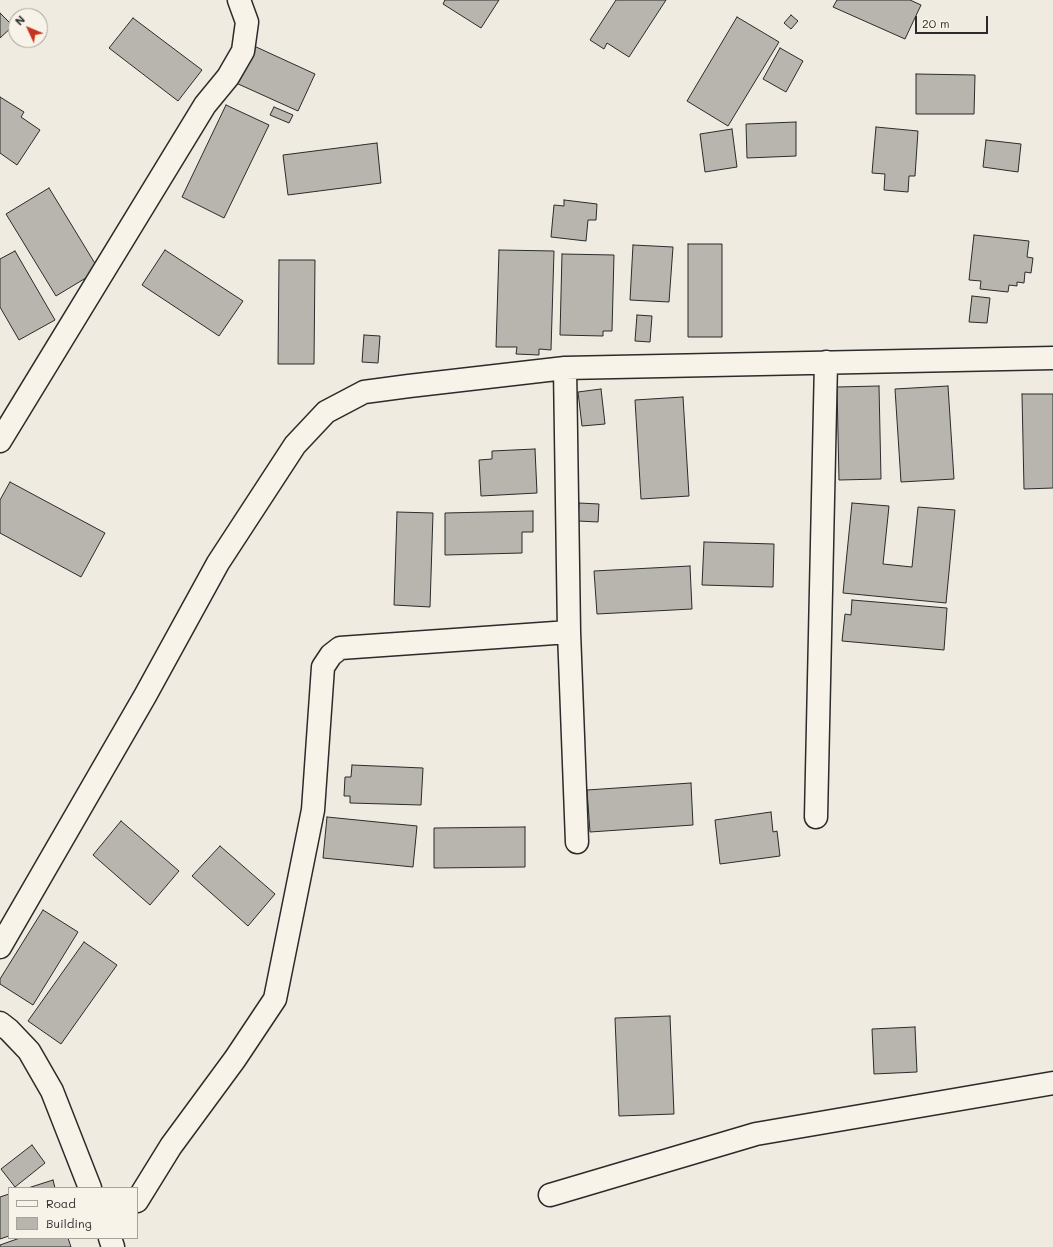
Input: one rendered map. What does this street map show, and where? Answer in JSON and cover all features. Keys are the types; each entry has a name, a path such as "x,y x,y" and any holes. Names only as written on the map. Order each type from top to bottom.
{"street":[{"path":"2,433 205,105 228,77 243,51 247,22 239,0"},
{"path":"0,947 145,696 218,563 295,445 326,412 364,392 565,368 1053,358"},
{"path":"816,817 826,362"},
{"path":"565,368 570,632 577,842"},
{"path":"138,1199 171,1146 235,1059 275,999 313,810 323,666 331,655 340,648 570,632"},
{"path":"0,1023 9,1030 29,1051 52,1091 90,1187"},
{"path":"550,1195 756,1134 1053,1083"}],"building":[{"path":"445,0 499,0 481,28 443,4"},
{"path":"616,0 666,0 629,57 607,43 604,49 590,40"},
{"path":"837,0 910,0 921,5 905,39 833,7"},
{"path":"0,13 8,21 8,31 0,38"},
{"path":"791,15 798,21 791,29 784,23"},
{"path":"737,17 779,42 728,126 687,101"},
{"path":"133,18 202,70 178,101 109,48"},
{"path":"254,46 315,74 298,111 236,83"},
{"path":"780,48 803,61 786,92 763,79"},
{"path":"916,74 975,75 974,114 916,114"},
{"path":"0,97 24,112 21,117 40,130 17,165 0,153"},
{"path":"226,105 269,125 224,218 182,197"},
{"path":"274,107 293,115 289,123 270,115"},
{"path":"796,122 796,156 747,158 746,124"},
{"path":"876,127 918,131 915,176 909,176 908,192 884,190 885,174 872,173"},
{"path":"732,129 737,167 705,172 700,134"},
{"path":"986,140 1021,144 1018,172 983,167"},
{"path":"377,143 381,183 288,195 283,155"},
{"path":"49,188 99,270 56,296 6,214"},
{"path":"564,200 597,204 596,220 588,220 586,241 551,237 554,205 564,206"},
{"path":"974,235 1029,241 1027,257 1033,258 1031,273 1025,272 1024,283 1017,282 1017,286 1009,285 1008,292 980,289 981,281 969,280"},
{"path":"688,244 722,244 722,337 688,337"},
{"path":"633,245 673,247 669,302 630,300"},
{"path":"165,250 243,301 219,336 142,285"},
{"path":"499,250 554,251 551,350 539,349 539,355 516,354 517,347 496,347"},
{"path":"15,251 55,320 19,340 0,307 0,259"},
{"path":"562,254 614,255 612,331 603,331 603,336 560,335"},
{"path":"279,260 315,260 314,364 278,364"},
{"path":"972,296 990,298 987,323 969,322"},
{"path":"637,315 652,316 650,342 635,341"},
{"path":"364,335 380,336 378,363 362,362"},
{"path":"879,386 881,479 839,480 837,387"},
{"path":"948,386 954,479 901,482 895,389"},
{"path":"601,389 605,424 582,426 578,392"},
{"path":"1022,394 1053,394 1053,488 1024,489"},
{"path":"683,397 689,496 641,499 635,400"},
{"path":"535,449 537,493 481,496 479,460 492,459 492,451"},
{"path":"10,482 105,533 81,577 0,533 0,500"},
{"path":"579,503 599,504 598,522 578,521"},
{"path":"852,503 889,506 883,564 912,567 918,507 955,510 946,603 843,593"},
{"path":"533,511 533,532 522,532 522,553 445,555 445,513"},
{"path":"397,512 433,513 430,607 394,605"},
{"path":"704,542 774,544 773,587 702,585"},
{"path":"690,566 692,609 597,614 594,571"},
{"path":"852,600 947,608 944,650 842,641 845,614 851,615"},
{"path":"352,765 423,768 421,805 350,803 350,796 344,796 345,777 351,777"},
{"path":"691,783 693,825 590,832 587,790"},
{"path":"771,812 773,832 777,831 780,856 720,864 715,820"},
{"path":"327,817 417,826 413,867 323,858"},
{"path":"121,821 179,871 150,905 93,855"},
{"path":"525,827 525,867 434,868 434,828"},
{"path":"220,846 275,894 248,926 192,876"},
{"path":"43,910 78,932 33,1005 0,984 0,979"},
{"path":"84,942 117,965 61,1044 28,1021"},
{"path":"670,1016 674,1114 619,1116 615,1018"},
{"path":"915,1027 917,1072 874,1074 872,1029"},
{"path":"32,1145 45,1163 15,1187 1,1169"},
{"path":"53,1180 55,1187 31,1187"},
{"path":"8,1194 8,1236 0,1239 0,1197"},
{"path":"17,1239 68,1239 71,1247 0,1247 0,1245"}]}
